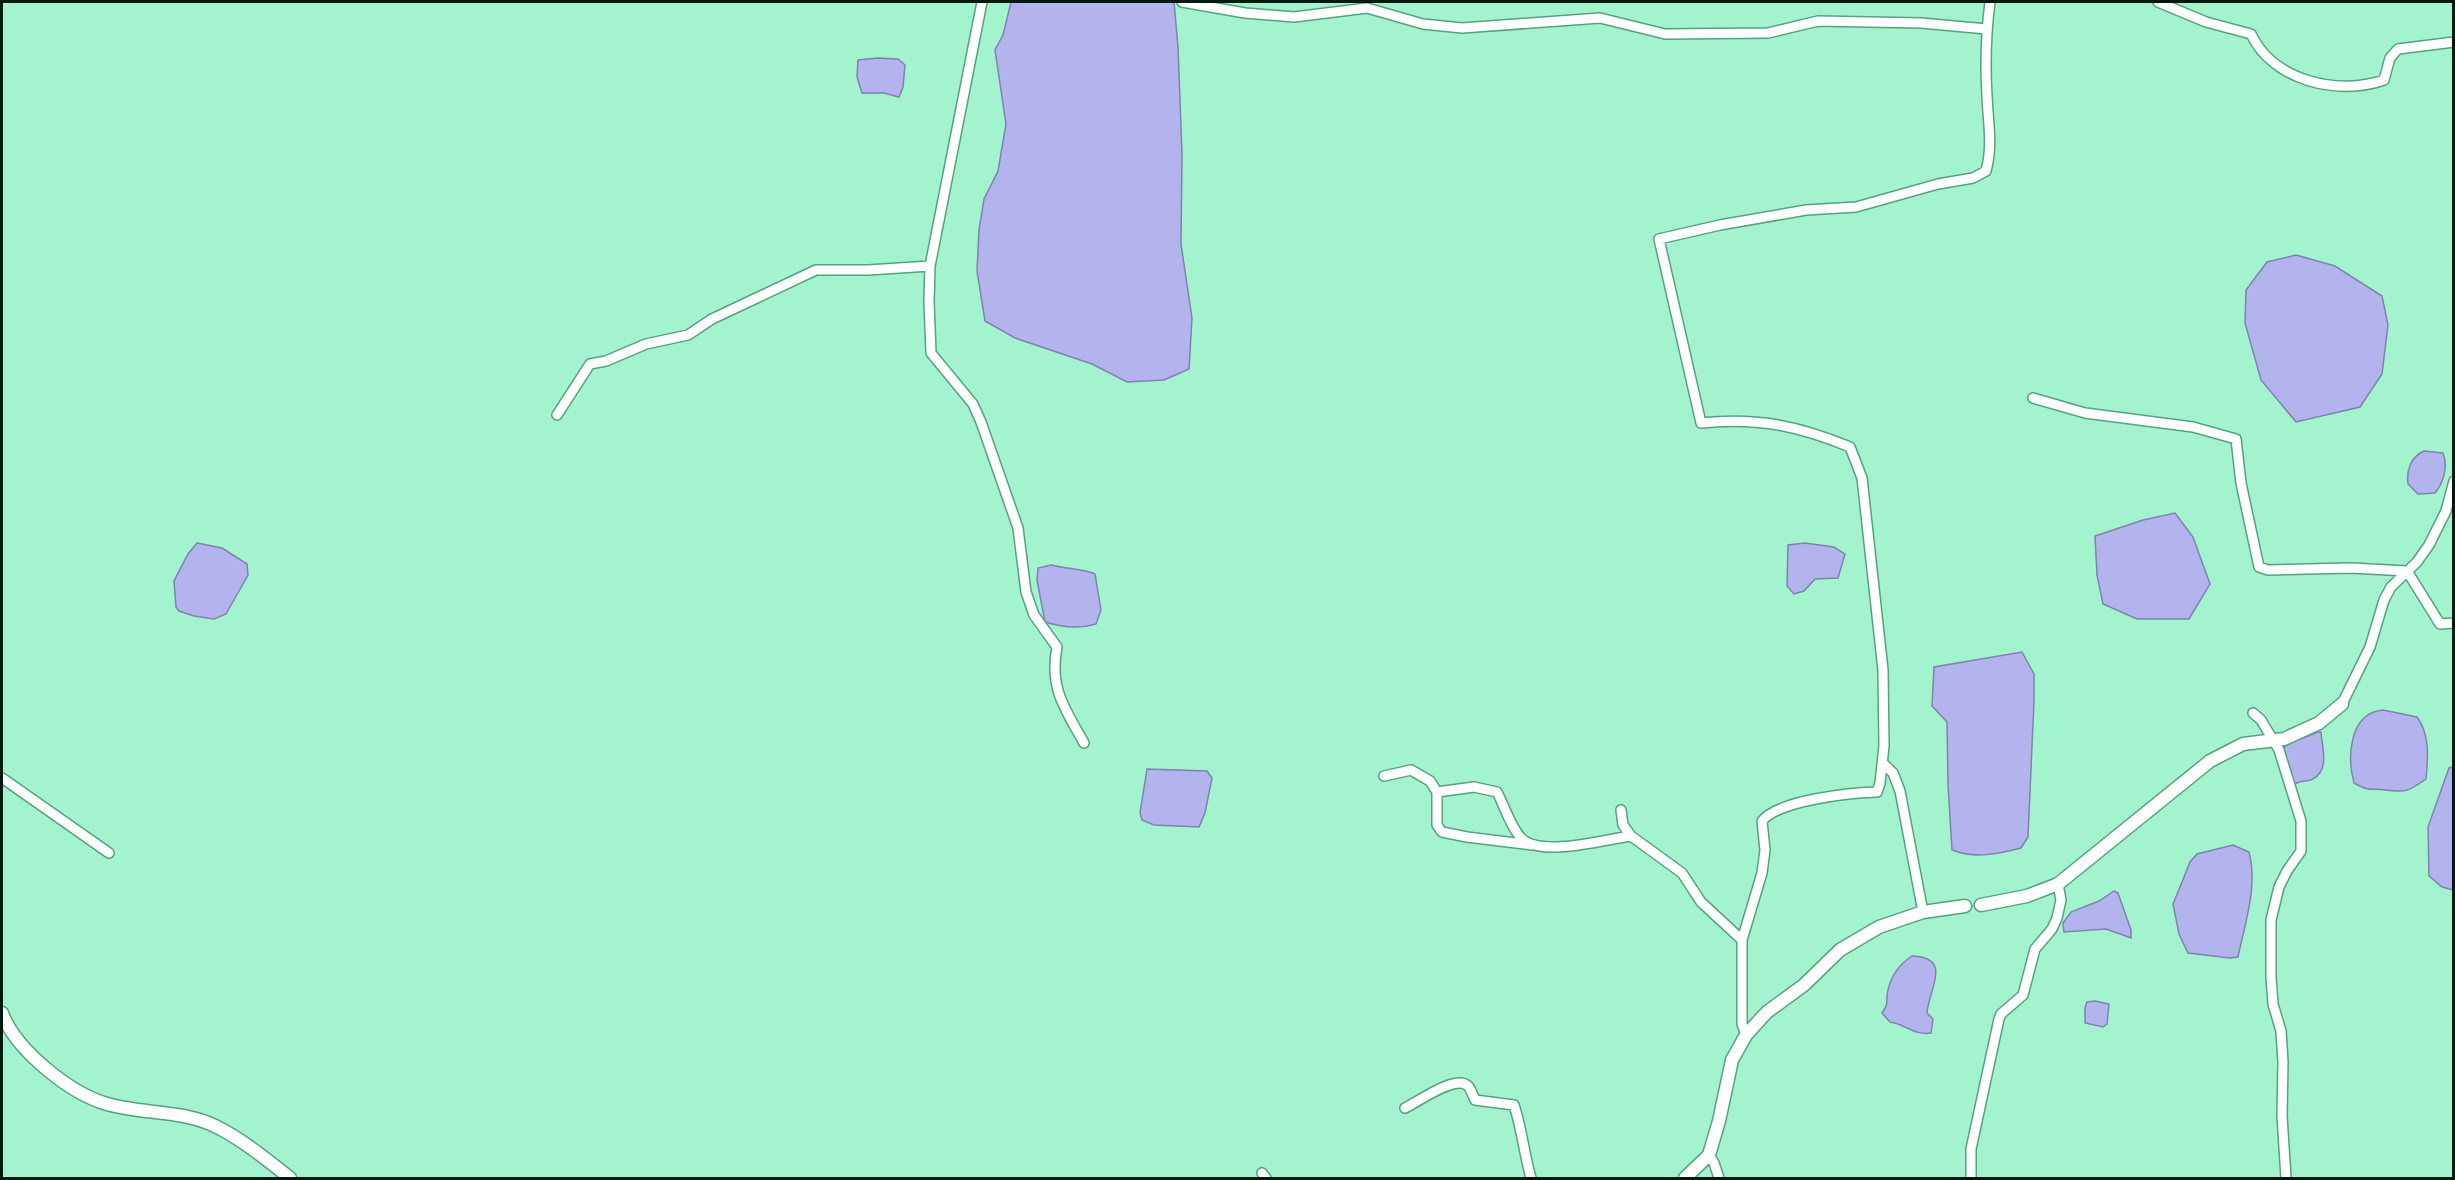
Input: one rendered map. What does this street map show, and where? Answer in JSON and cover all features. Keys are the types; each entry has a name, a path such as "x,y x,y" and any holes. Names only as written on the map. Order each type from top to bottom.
{"street":[{"path":"982,2 930,266 928,302 931,352 973,404 981,422 1018,528 1026,592 1034,615 1057,647 1054,662 1055,678 1061,702 1084,743"},
{"path":"1182,2 1245,13 1294,17 1367,8 1423,24 1462,28 1600,18 1665,34 1768,33 1818,21 1920,23 1987,29"},
{"path":"1746,1035 1742,1024 1742,940 1762,873 1765,850 1762,821 1770,812 1811,801 1851,793 1876,792 1883,763 1883,670 1862,478 1850,447 1820,434 1774,423 1740,420 1701,423 1659,239 1720,225 1806,210 1856,207 1938,184 1973,178 1986,171 1991,151 1987,95 1987,29 1990,2"},
{"path":"2158,2 2206,21 2251,34 2259,50 2295,76 2331,87 2368,86 2384,80 2390,58 2398,49 2454,42"},
{"path":"557,415 590,364 606,361 646,344 688,335 712,319 816,270 868,270 930,266"},
{"path":"2033,398 2085,412 2193,427 2236,439 2241,483 2259,567 2268,570 2351,568 2407,571"},
{"path":"1981,905 2027,896 2058,884 2210,761 2243,744 2284,739 2319,723 2342,704 2370,647 2384,600 2391,587 2417,562 2434,536 2446,511 2454,481"},
{"path":"2407,571 2440,624 2454,623"},
{"path":"2253,712 2279,750 2301,821 2301,851 2279,887 2271,920 2273,1004 2281,1031 2282,1116 2286,1179"},
{"path":"1883,763 1893,773 1900,791 1923,912"},
{"path":"1384,776 1411,770 1430,781 1437,792 1437,825 1442,832 1512,844 1540,846 1571,846 1631,836"},
{"path":"2,778 109,853"},
{"path":"1437,792 1474,787 1497,792 1522,839 1540,846"},
{"path":"1620,810 1623,825 1631,836 1682,873 1701,902 1742,940"},
{"path":"1971,1179 1971,1149 1999,1019 2001,1014 2023,995 2035,949 2052,929 2057,918 2061,900 2058,884"},
{"path":"1685,1179 1708,1155 1719,1121 1732,1060 1746,1035 1767,1012 1804,985 1840,950 1879,927 1923,912 1965,906"},
{"path":"2,1013 14,1038 39,1063 69,1084 106,1103 166,1112 214,1125 262,1155 290,1179"},
{"path":"1405,1107 1451,1083 1464,1084 1469,1087 1475,1100 1515,1105 1521,1124 1524,1152 1531,1179"},
{"path":"1708,1155 1714,1163 1719,1179"}],"water":[{"path":"1011,2 1174,2 1182,154 1181,244 1192,318 1189,369 1164,380 1127,382 1092,364 1015,338 985,321 977,271 979,230 984,199 998,171 1006,124 995,50 1003,35"},
{"path":"898,59 905,65 903,87 899,97 884,93 862,93 857,77 858,60"},
{"path":"2296,255 2335,266 2382,296 2388,325 2382,374 2360,407 2296,422 2261,380 2245,323 2246,290 2267,262"},
{"path":"2424,451 2443,453 2444,474 2435,493 2418,494 2408,484 2408,474 2410,464"},
{"path":"2175,513 2193,537 2210,584 2189,619 2137,619 2103,604 2097,575 2095,536 2143,520"},
{"path":"197,543 222,548 247,564 248,575 226,614 214,619 194,616 179,611 176,607 174,581 188,554"},
{"path":"1805,543 1834,547 1845,554 1838,578 1815,579 1804,591 1794,594 1787,586 1788,545"},
{"path":"1051,565 1095,574 1101,610 1096,624 1070,627 1045,622 1037,580 1038,568"},
{"path":"2022,652 2034,674 2028,837 2021,848 1995,854 1961,853 1952,850 1947,722 1932,706 1934,667"},
{"path":"2383,710 2417,717 2424,731 2427,755 2426,779 2407,790 2370,789 2354,783 2351,761 2353,738 2363,719"},
{"path":"2321,732 2322,770 2313,779 2295,784 2291,778 2283,748"},
{"path":"2454,767 2453,890 2442,887 2429,876 2428,827 2449,768"},
{"path":"1147,769 1207,771 1212,778 1205,813 1199,827 1154,825 1142,820 1140,813"},
{"path":"2233,845 2249,852 2252,878 2250,904 2238,957 2188,953 2179,934 2173,904 2190,862 2197,854"},
{"path":"2114,891 2118,893 2131,930 2131,938 2106,929 2064,932 2063,923 2071,912 2099,901"},
{"path":"1912,956 1925,958 1932,962 1935,969 1936,977 1927,1013 1933,1019 1931,1033 1920,1033 1890,1022 1882,1013 1894,975"},
{"path":"2087,1002 2109,1004 2107,1024 2103,1027 2085,1023"}]}
